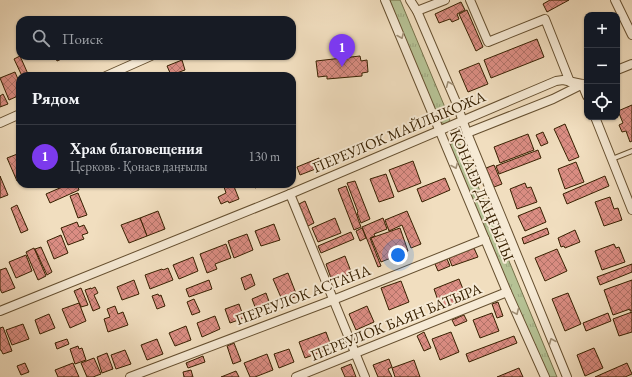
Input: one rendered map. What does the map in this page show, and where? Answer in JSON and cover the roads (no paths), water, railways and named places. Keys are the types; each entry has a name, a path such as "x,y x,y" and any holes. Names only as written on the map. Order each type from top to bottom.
{"street":[{"name":"ҚОНАЕВ ДАҢҒЫЛЫ","path":"385,0 507,292 545,377"},
{"name":"ҚОНАЕВ ДАҢҒЫЛЫ","path":"410,0 417,11 463,120 467,133 568,377"},
{"path":"417,11 445,0"},
{"path":"470,0 488,42 545,19 570,82"},
{"path":"614,0 632,35"},
{"path":"115,72 142,60"},
{"path":"620,69 632,64"},
{"name":"ПЕРЕУЛОК МАЙЛЫКОЖА","path":"0,311 290,194 556,81 584,83"},
{"path":"467,133 553,98 584,83"},
{"path":"0,123 16,116"},
{"path":"596,120 632,210"},
{"path":"290,194 332,300 365,377"},
{"name":"ПЕРЕУЛОК АСТАНА","path":"130,377 332,300 485,239"},
{"name":"ПЕРЕУЛОК БАЯН БАТЫРА","path":"296,377 507,292"}],"lane":[{"path":"612,159 632,151"}],"place":[{"name":"Храм благовещения","path":"342,67"}]}
